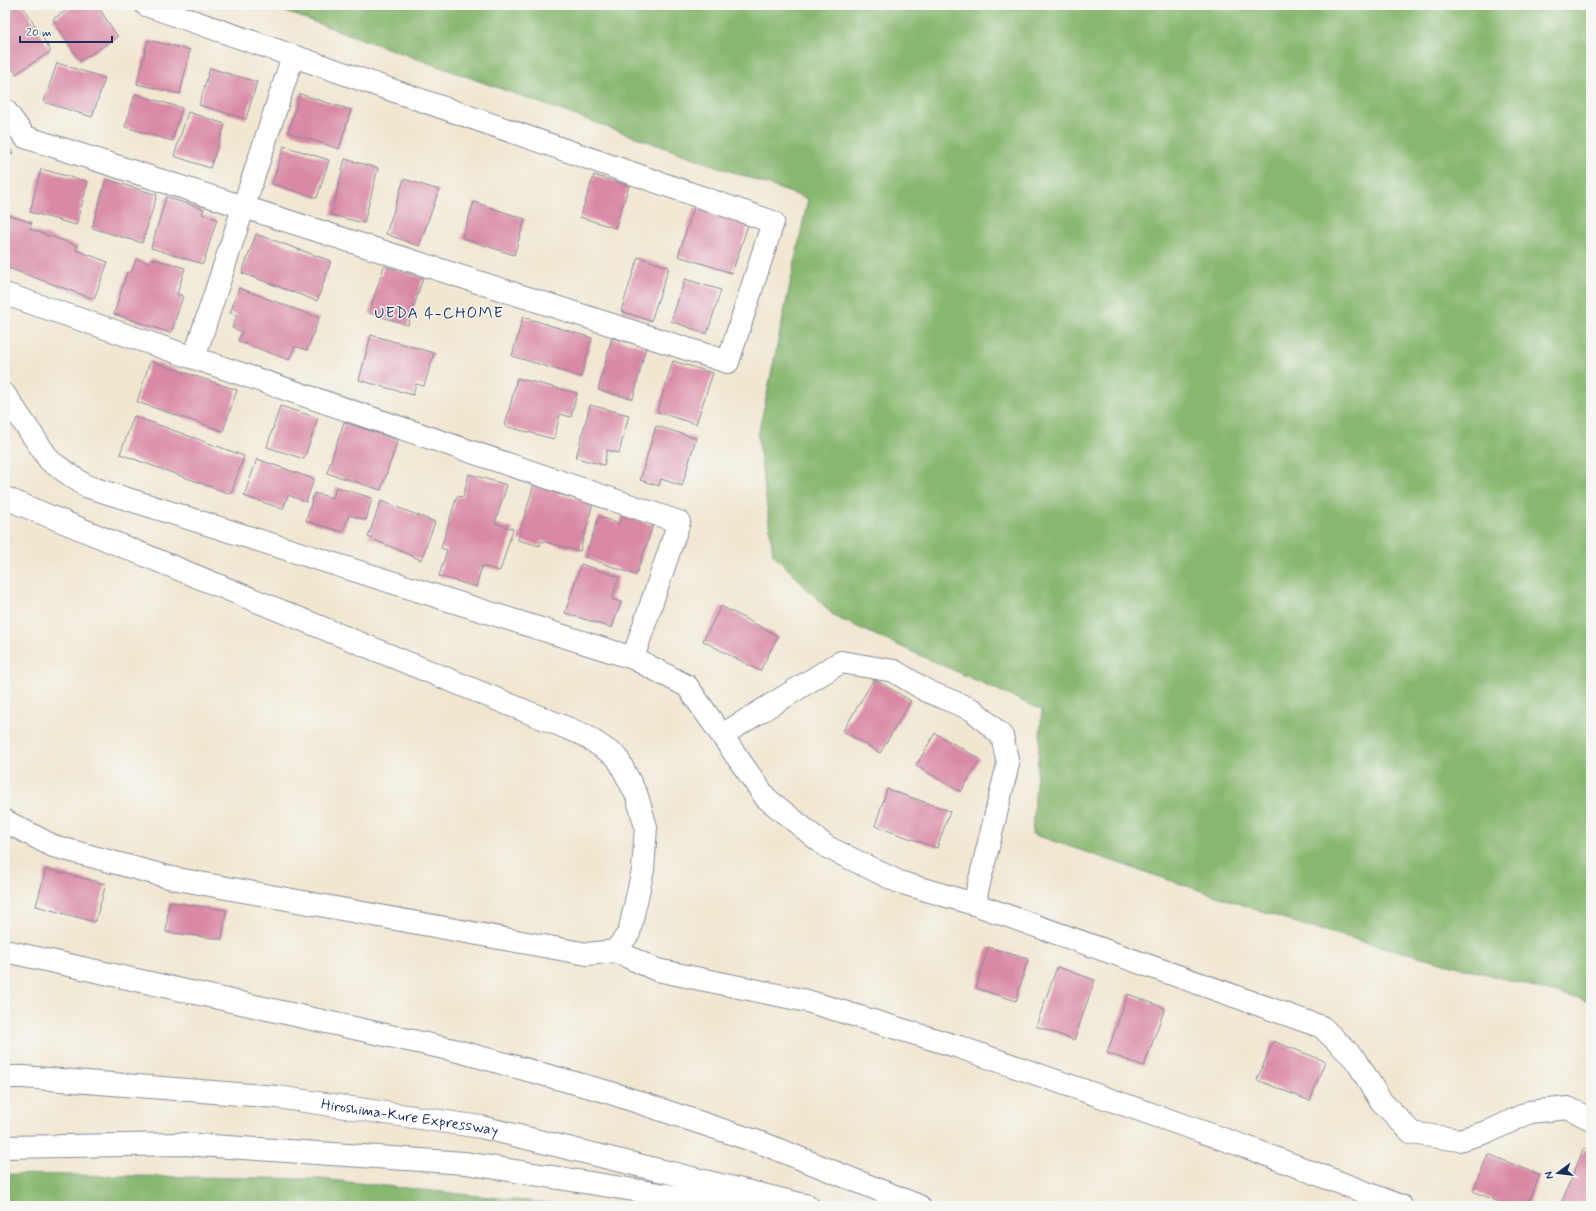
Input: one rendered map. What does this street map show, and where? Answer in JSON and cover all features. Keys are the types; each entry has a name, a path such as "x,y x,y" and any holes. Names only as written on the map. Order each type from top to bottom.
{"main road":[{"path":"5,110 25,137 728,362 772,222 146,5"},
{"path":"194,358 292,56"},
{"path":"5,294 679,522 633,658"},
{"path":"5,395 50,461 86,486 633,658 688,686 766,798 827,847 899,882 974,904 1322,1027 1356,1060 1380,1100 1412,1133 1459,1140 1490,1131 1530,1112 1568,1108 1591,1119"},
{"path":"5,498 584,735 617,757 637,796 646,828 642,870 629,933 615,951"},
{"path":"722,735 841,662 894,671 927,692 973,710 1002,736 1008,764 974,904"},
{"path":"5,821 53,846 172,878 587,954 615,951 656,970 807,1001 959,1047 1246,1147 1401,1206"},
{"path":"5,951 458,1051 600,1090 764,1144 919,1206"},
{"name":"Hiroshima-Kure Expressway","path":"5,1077 23,1077 277,1097 481,1127 808,1206"},
{"path":"5,1147 184,1144 465,1163 735,1206"}],"green space":[{"path":"267,5 1591,5 1591,1002 1309,927 1032,834 1042,710 835,617 773,554 758,436 808,199"},
{"path":"5,1174 321,1179 573,1206 5,1206"}],"building":[{"path":"5,5 10,5 14,10 22,5 51,51 16,74 5,57"},
{"path":"75,5 97,5 118,37 80,61 53,19"},
{"path":"148,40 190,50 180,94 137,84"},
{"path":"57,63 105,78 92,117 44,102"},
{"path":"210,68 257,82 246,119 199,105"},
{"path":"135,94 182,108 172,141 125,127"},
{"path":"300,94 351,110 339,149 288,132"},
{"path":"188,112 225,124 210,168 174,156"},
{"path":"5,141 13,153 5,158"},
{"path":"284,146 329,160 317,198 272,184"},
{"path":"345,159 378,168 364,223 331,215"},
{"path":"41,169 88,182 76,225 30,212"},
{"path":"594,175 629,186 615,228 580,217"},
{"path":"106,179 157,195 142,243 92,228"},
{"path":"404,179 439,190 419,246 386,234"},
{"path":"166,197 204,209 202,214 217,219 203,264 151,248"},
{"path":"474,202 525,219 514,255 462,238"},
{"path":"694,207 748,225 732,273 678,256"},
{"path":"9,215 32,223 30,229 78,246 76,250 108,262 94,299 5,267 5,227"},
{"path":"256,234 331,261 317,301 242,273"},
{"path":"638,257 669,267 651,321 621,311"},
{"path":"151,258 185,268 177,294 183,296 171,333 114,314 127,272 131,273 136,259 149,263"},
{"path":"384,266 423,278 408,325 369,313"},
{"path":"685,279 721,290 707,334 671,321"},
{"path":"239,288 319,318 307,350 295,346 289,360 238,341 242,332 232,328 237,315 230,313"},
{"path":"523,317 592,338 581,377 512,356"},
{"path":"371,335 434,353 424,386 416,384 413,395 359,380"},
{"path":"612,338 646,347 633,399 598,390"},
{"path":"150,361 237,390 223,431 137,402"},
{"path":"673,361 713,373 696,424 657,412"},
{"path":"517,378 577,393 571,417 560,414 554,439 505,426"},
{"path":"590,405 629,415 619,453 607,450 604,465 576,458"},
{"path":"280,406 318,418 304,459 267,447"},
{"path":"134,416 244,456 231,494 120,454"},
{"path":"344,422 398,440 381,490 327,473"},
{"path":"656,426 696,438 682,486 661,479 659,486 640,480"},
{"path":"257,459 314,479 306,502 288,495 283,509 244,496"},
{"path":"469,474 507,485 495,523 513,529 500,571 482,566 476,587 439,576 447,550 441,548 457,496 463,497"},
{"path":"534,483 559,490 558,494 593,503 580,551 541,541 540,546 518,540"},
{"path":"336,487 372,498 366,520 349,515 343,532 306,521 314,493 333,498"},
{"path":"381,501 435,522 421,560 368,537"},
{"path":"623,515 653,525 636,575 585,557 599,516 619,524"},
{"path":"581,564 619,577 612,599 621,602 612,628 565,613"},
{"path":"721,606 778,636 760,671 703,641"},
{"path":"874,679 911,701 880,753 843,731"},
{"path":"935,733 980,759 961,792 916,766"},
{"path":"887,789 950,811 937,848 875,826"},
{"path":"46,869 106,884 95,922 36,906"},
{"path":"169,902 226,910 222,939 166,932"},
{"path":"988,947 1028,959 1016,1001 976,988"},
{"path":"1057,967 1095,980 1074,1040 1036,1026"},
{"path":"1128,994 1165,1008 1144,1066 1107,1053"},
{"path":"1273,1041 1325,1061 1310,1101 1257,1080"},
{"path":"1584,1148 1591,1151 1591,1206 1560,1206"},
{"path":"1488,1154 1540,1175 1527,1206 1509,1206 1473,1191"}],"district":[{"name":"UEDA 4-CHOME","path":"439,312"}]}
